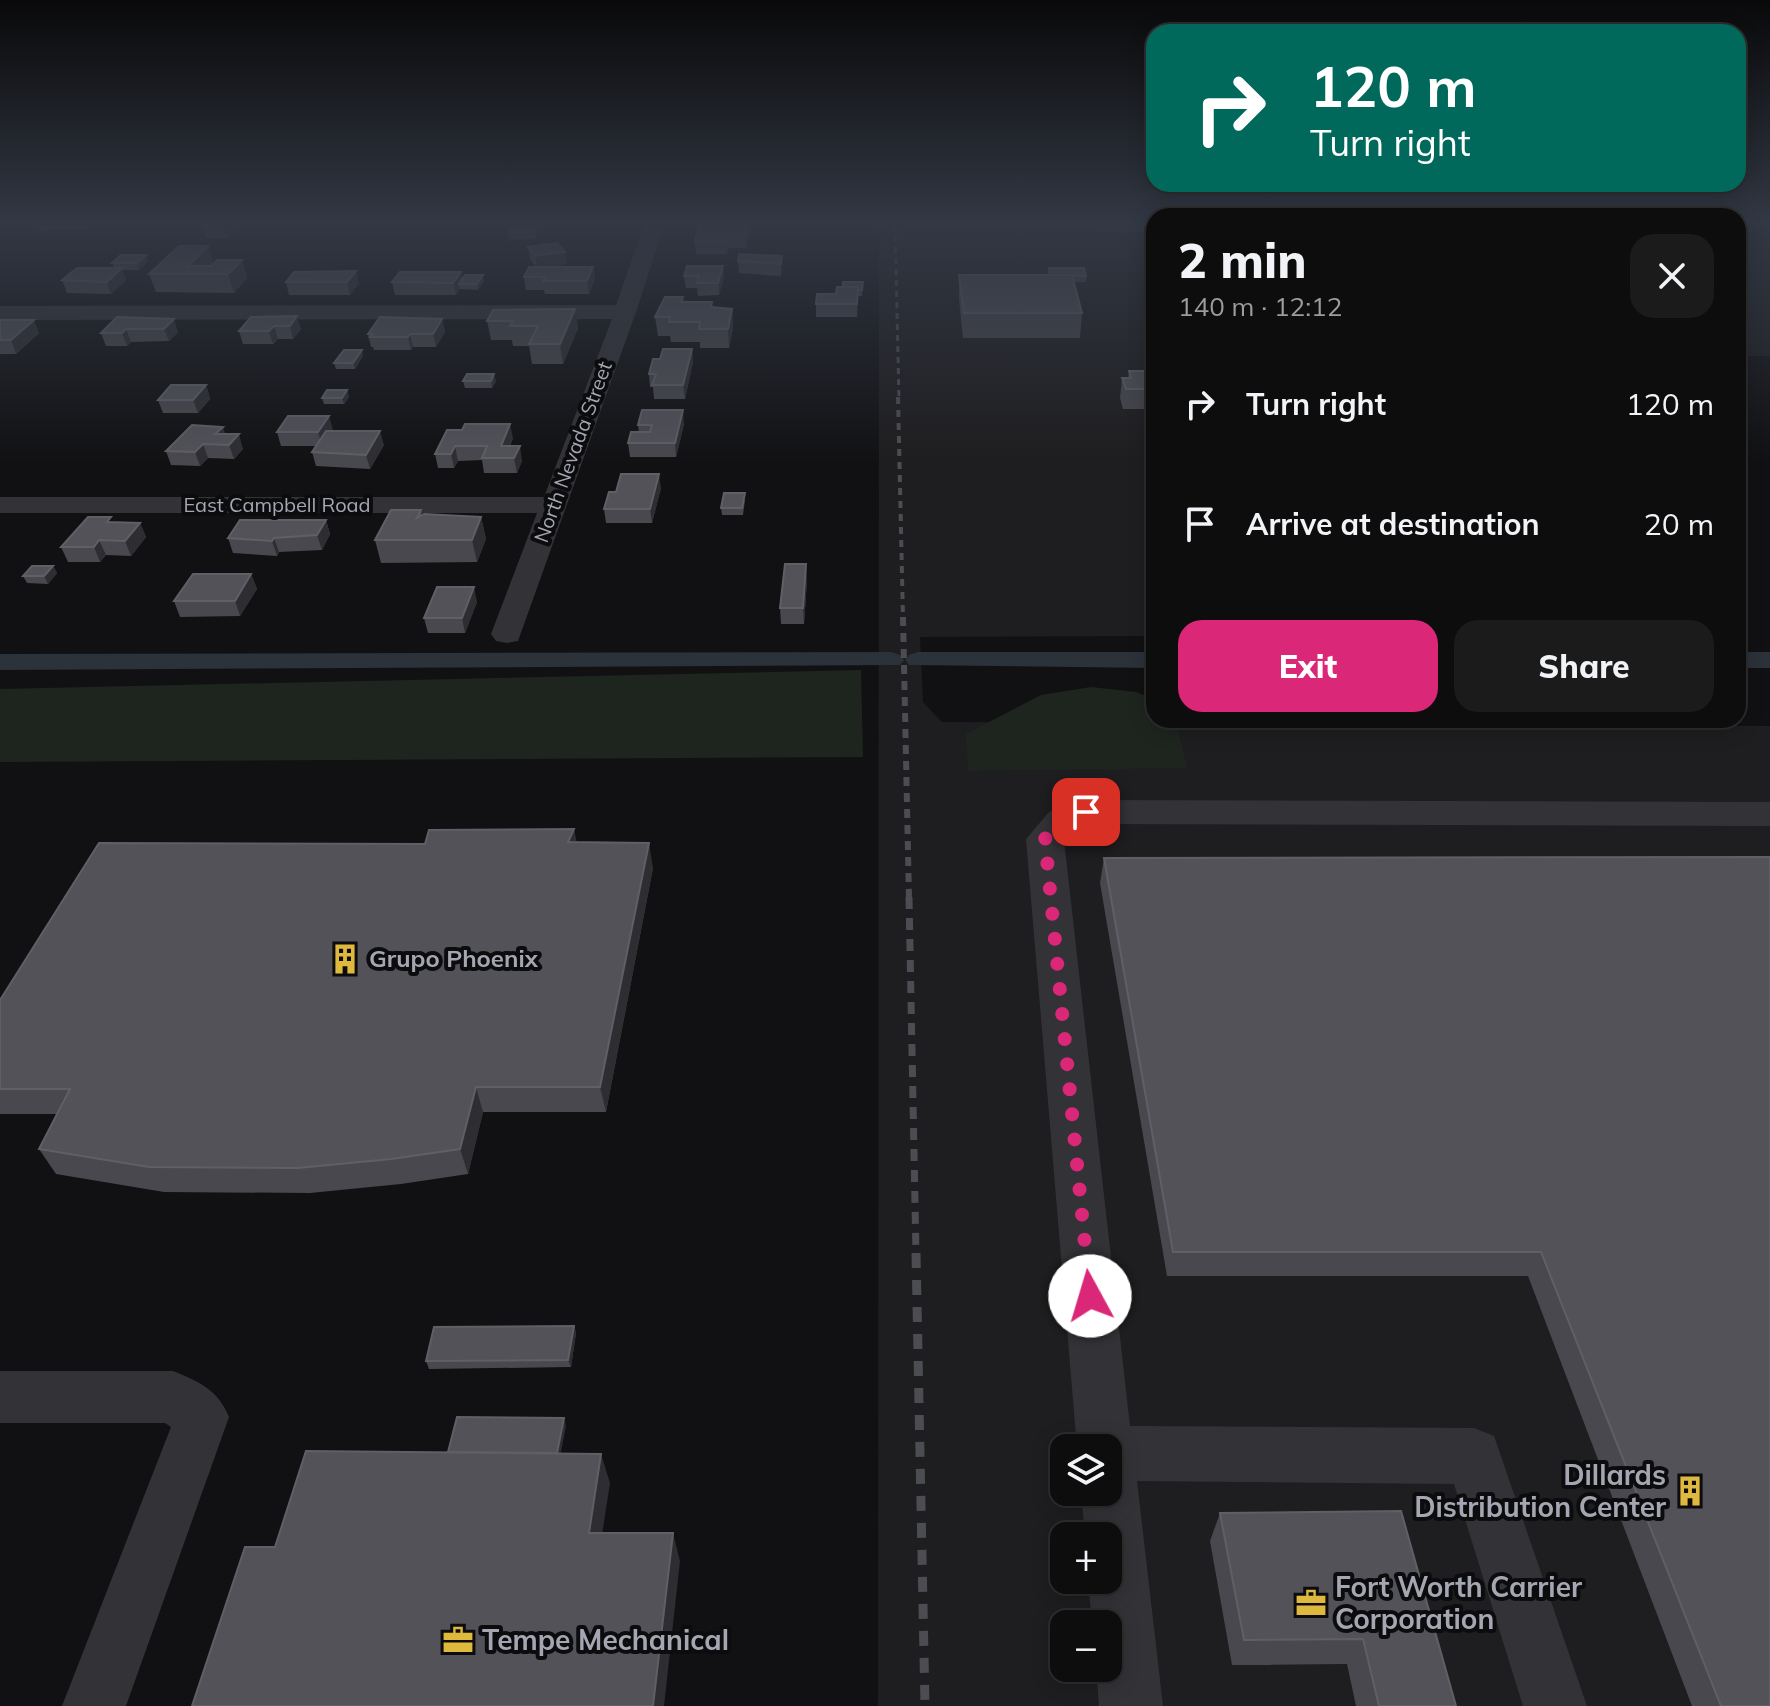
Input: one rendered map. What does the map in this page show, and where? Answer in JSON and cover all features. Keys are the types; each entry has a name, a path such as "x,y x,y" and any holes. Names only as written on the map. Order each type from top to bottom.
{"street":[{"name":"North Nevada Street","path":"507,634 627,305"},
{"path":"0,313 625,312"},
{"name":"East Campbell Road","path":"0,505 554,505"},
{"path":"1105,1434 1045,839 1055,823 1067,815 1086,812 1770,814"},
{"path":"0,1397 173,1397 202,1417 94,1706"},
{"path":"1122,1450 1474,1456 1555,1706"},
{"path":"1111,1506 1131,1706"}],"shaded area":[{"path":"879,305 1146,305 1146,636 920,637 923,702 942,722 1146,723 1146,728 1770,726 1770,1706 878,1706"},
{"path":"1746,305 1770,305 1770,356 1746,356"},
{"path":"861,670 863,757 0,762 0,689"},
{"path":"1091,687 1146,696 1146,728 1178,728 1187,768 968,771 966,734 1041,695"}],"building":[{"path":"661,305 711,305 711,307 732,309 728,329 699,329 700,322 669,322 670,317 655,317"},
{"path":"963,305 1080,305 1082,313 964,313"},
{"path":"575,309 560,344 529,344 538,326 510,326 513,321 487,321 493,310"},
{"path":"297,316 290,326 274,326 269,331 239,331 251,317"},
{"path":"117,317 174,319 164,329 126,329 122,333 101,333"},
{"path":"380,317 442,319 433,334 370,337 373,334 368,334"},
{"path":"0,320 34,320 11,340 0,340"},
{"path":"663,349 692,349 683,385 652,385 656,374 649,374 653,359 660,359"},
{"path":"344,350 362,350 353,363 334,363"},
{"path":"1129,371 1146,371 1146,389 1126,389 1122,378 1131,378"},
{"path":"467,374 494,374 491,381 463,381"},
{"path":"171,385 206,385 193,400 158,400"},
{"path":"327,390 347,390 342,398 322,398"},
{"path":"642,410 683,410 675,443 628,443 631,432 650,432 652,425 638,425"},
{"path":"288,416 329,416 318,432 277,432"},
{"path":"465,424 510,424 501,446 520,446 514,458 482,458 487,446 455,446 451,454 435,454 447,430 462,430"},
{"path":"192,425 223,427 215,434 239,434 229,445 203,444 195,452 166,451"},
{"path":"326,431 380,431 366,455 312,452"},
{"path":"621,474 659,474 650,509 604,509 609,492 616,492"},
{"path":"724,493 745,493 742,508 721,508"},
{"path":"391,510 421,510 417,518 424,514 481,517 472,540 375,540"},
{"path":"88,517 111,517 107,522 140,523 125,541 99,540 94,547 61,547"},
{"path":"240,520 326,520 317,535 274,538 272,541 228,538"},
{"path":"785,564 806,564 803,608 780,608"},
{"path":"32,566 53,566 44,576 23,576"},
{"path":"193,574 251,574 235,601 174,601"},
{"path":"437,587 474,587 462,618 424,618"},
{"name":"Grupo Phoenix","path":"574,829 568,842 649,843 600,1087 476,1087 460,1149 298,1168 149,1167 39,1149 70,1089 0,1089 0,1000 99,843 425,844 429,830"},
{"name":"Dillards Distribution Center","path":"1770,857 1770,1706 1721,1706 1541,1252 1173,1252 1104,858"},
{"path":"574,1326 568,1360 426,1361 434,1327"},
{"path":"457,1417 564,1418 557,1453 448,1452"},
{"name":"Tempe Mechanical","path":"306,1451 601,1454 589,1533 673,1533 653,1706 192,1706 245,1547 275,1547"},
{"name":"Fort Worth Carrier Corporation","path":"1401,1511 1456,1706 1379,1706 1363,1639 1244,1640 1220,1513"}],"waterway":[{"path":"0,662 891,660"},
{"path":"918,660 1146,660"},
{"path":"1746,660 1770,660"}],"railway":[{"path":"897,305 899,399"},
{"path":"898,397 903,619"},
{"path":"903,617 909,899"},
{"path":"909,897 916,1255"},
{"path":"916,1253 925,1706"}],"place":[{"name":"Grupo Phoenix","path":"345,959"},
{"name":"Dillards Distribution Center","path":"1690,1491"},
{"name":"Fort Worth Carrier Corporation","path":"1311,1603"},
{"name":"Tempe Mechanical","path":"458,1640"}],"route":[{"path":"1086,812 1067,815 1055,823 1045,839 1090,1296"}]}
